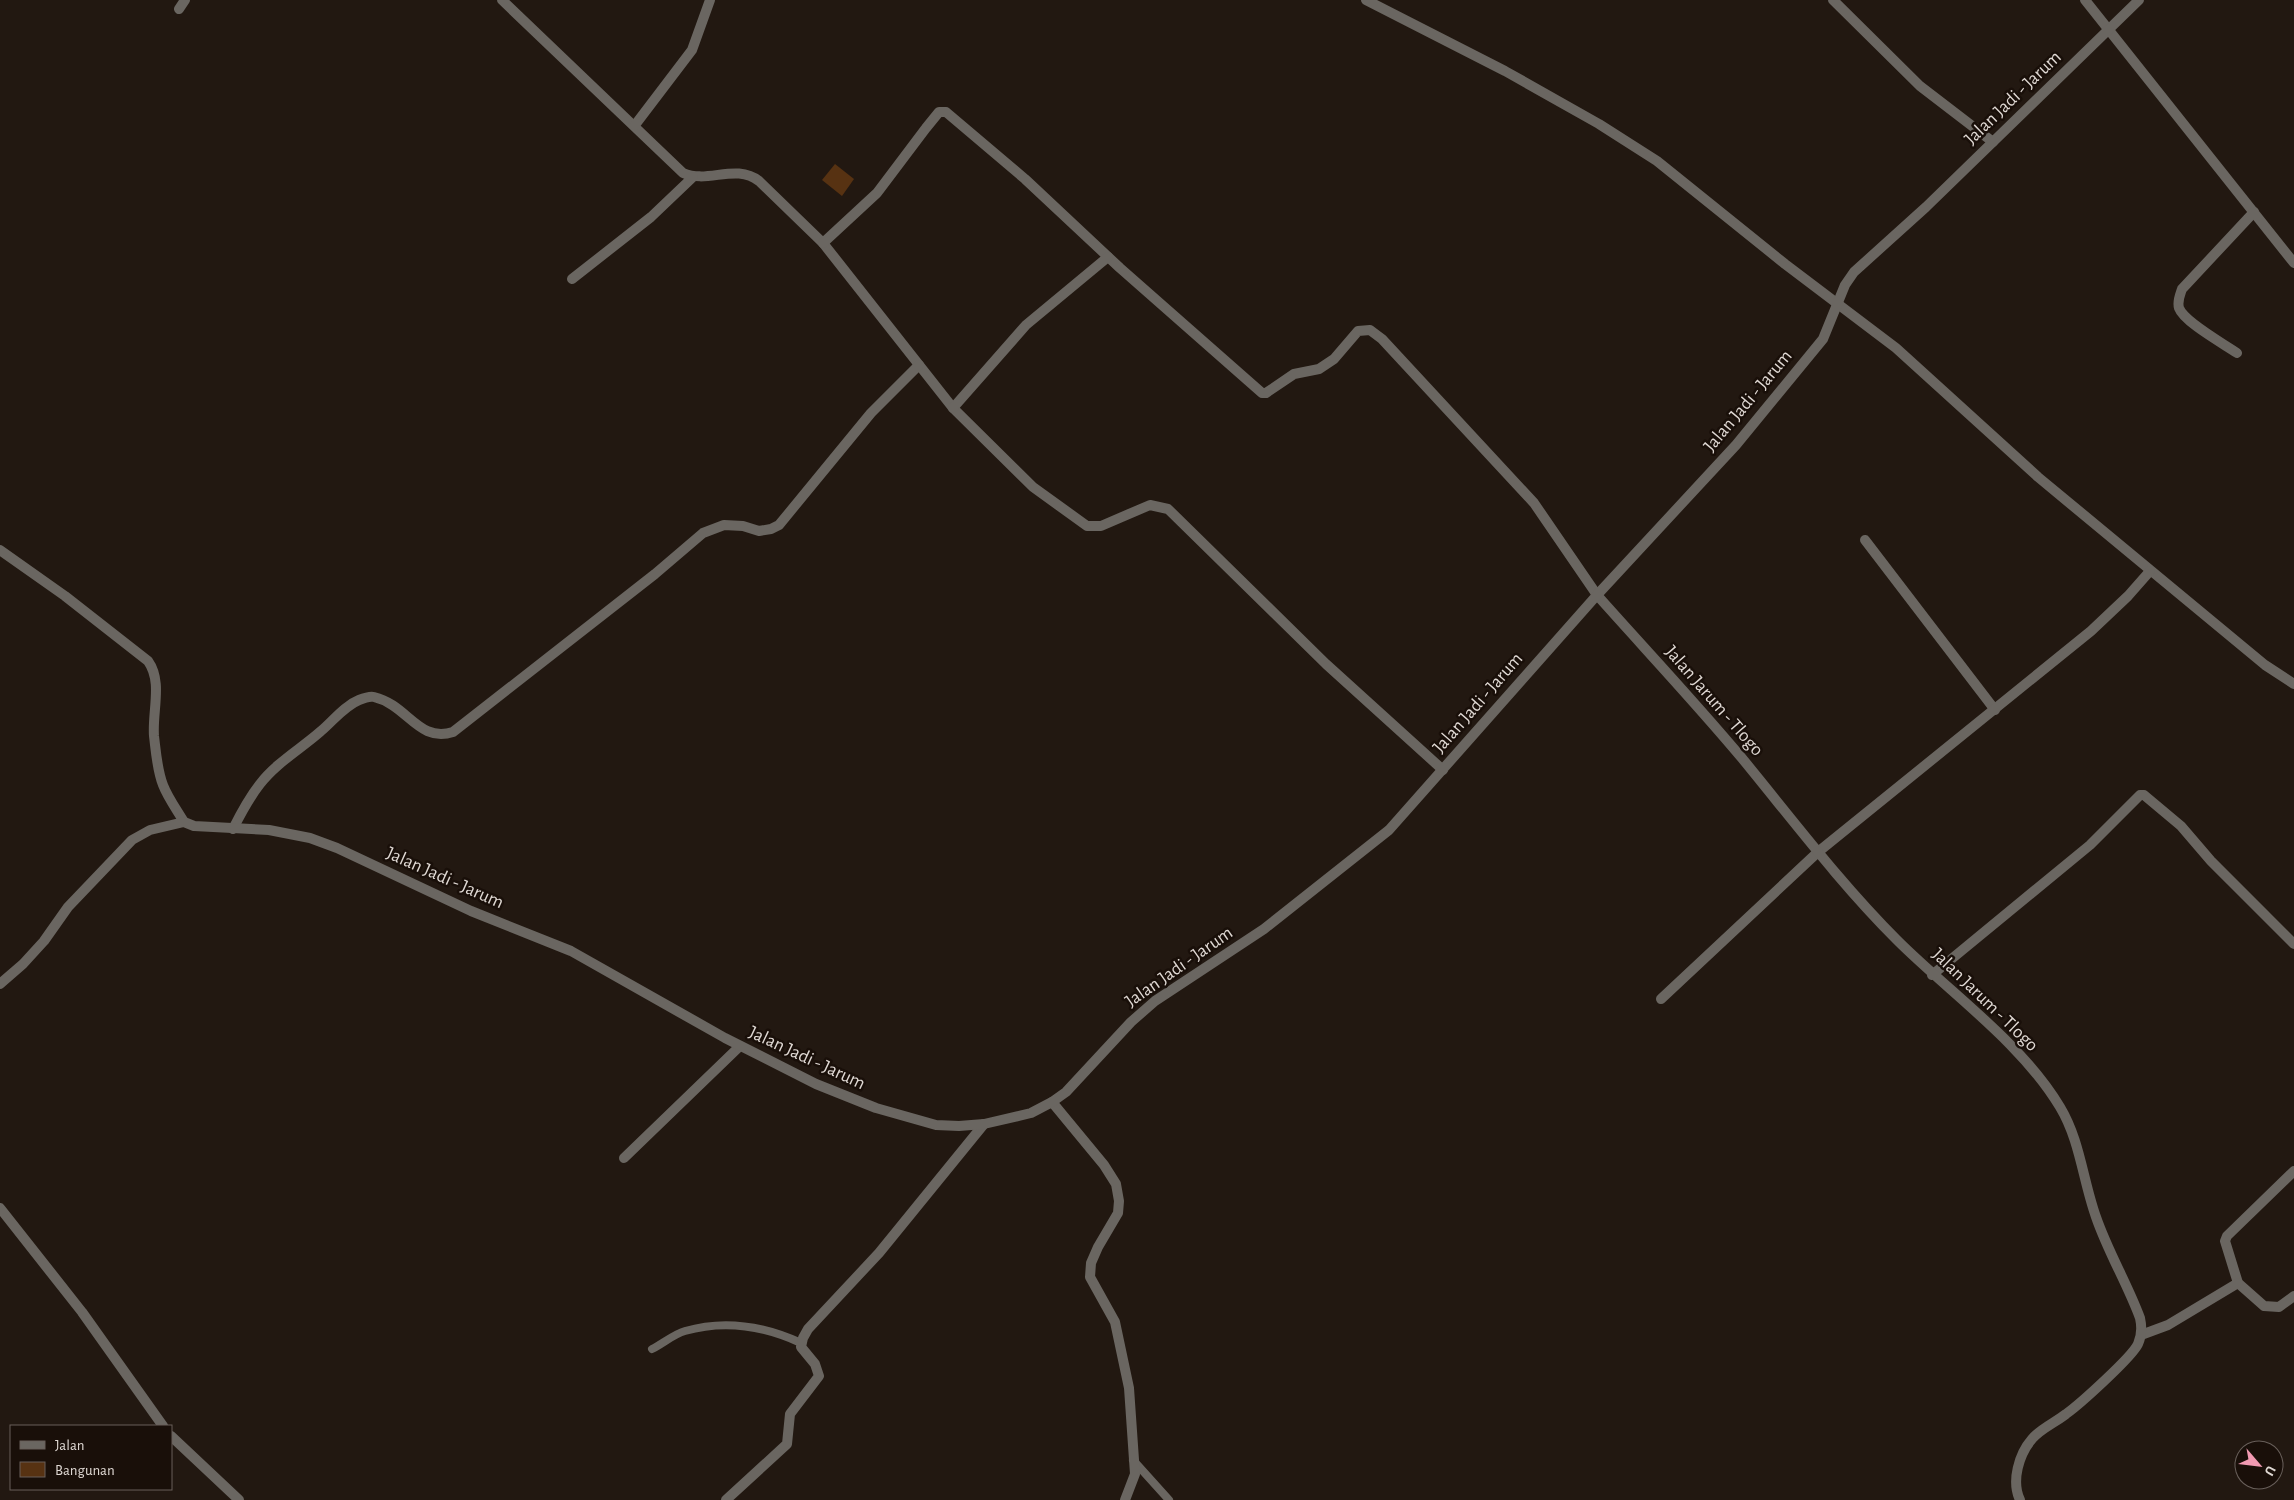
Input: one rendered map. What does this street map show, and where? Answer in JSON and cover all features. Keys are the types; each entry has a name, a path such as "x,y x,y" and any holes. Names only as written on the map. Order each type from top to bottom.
{"street":[{"path":"179,9 185,0"},
{"path":"502,0 635,125 683,173 693,177 741,172 751,175 823,243 953,408 1033,487 1087,526 1101,526 1150,505 1168,509 1326,664 1443,770"},
{"path":"635,125 692,50 710,0"},
{"path":"1366,0 1505,71 1628,142 1669,171 1785,264 1896,348 2032,471 2150,571 2265,665 2294,684"},
{"path":"1832,0 1920,86 1993,142"},
{"path":"2085,0 2292,257"},
{"name":"Jalan Jadi - Jarum","path":"0,984 44,941 68,907 132,840 150,830 184,822 194,826 269,830 310,838 337,848 471,911 571,951 740,1046 852,1100 936,1125 984,1124 1031,1113 1066,1092 1131,1022 1155,1002 1264,929 1359,856 1389,830 1597,595 1736,446 1823,339 1854,272 1926,207 2139,0"},
{"path":"823,243 877,193 926,128 940,112 946,112 1025,178 1108,256 1026,325 953,408"},
{"path":"572,279 651,217 693,177"},
{"path":"2237,353 2185,316 2179,307 2178,297 2182,289 2254,212"},
{"name":"Jalan Jarum - Tlogo","path":"1108,256 1262,393 1266,393 1294,374 1319,369 1334,359 1358,331 1370,330 1382,339 1534,503 1597,595 1739,756 1818,852 1897,940 1932,975 1998,1031 2050,1092 2062,1110 2073,1137 2096,1216 2140,1318 2141,1335"},
{"path":"233,829 246,803 262,782 342,711 359,700 371,696 383,700 406,714 427,733 442,735 453,732 656,574 703,533 724,525 743,526 759,531 771,529 779,525 871,413 919,365"},
{"path":"1866,540 1995,710"},
{"path":"0,550 65,596 148,661 155,671 154,727 158,764 163,786 184,822"},
{"path":"1661,999 1818,852 2092,631 2128,596 2150,571"},
{"path":"1932,975 2090,845 2138,797 2144,795 2187,831 2211,861 2294,944"},
{"path":"624,1158 740,1046"},
{"path":"1052,1102 1104,1165 1116,1184 1119,1202 1118,1213 1098,1247 1091,1263 1090,1277 1115,1322 1129,1388 1134,1474 1125,1500"},
{"path":"726,1500 787,1444 790,1414 816,1382 819,1374 801,1348 801,1343 808,1329 879,1253 984,1124"},
{"path":"2294,1171 2227,1236 2225,1241 2238,1283 2264,1306 2279,1307 2294,1296"},
{"path":"0,1208 82,1312 162,1425"},
{"path":"2020,1500 2017,1475 2020,1457 2033,1438 2068,1414 2137,1346 2141,1335 2168,1325 2238,1283"},
{"path":"172,1437 239,1500"}],"lane":[{"path":"652,1350 684,1331 714,1326 751,1326 776,1331 801,1343"},
{"path":"1133,1460 1169,1500"}],"building":[{"path":"835,164 854,179 842,196 822,180"}]}
